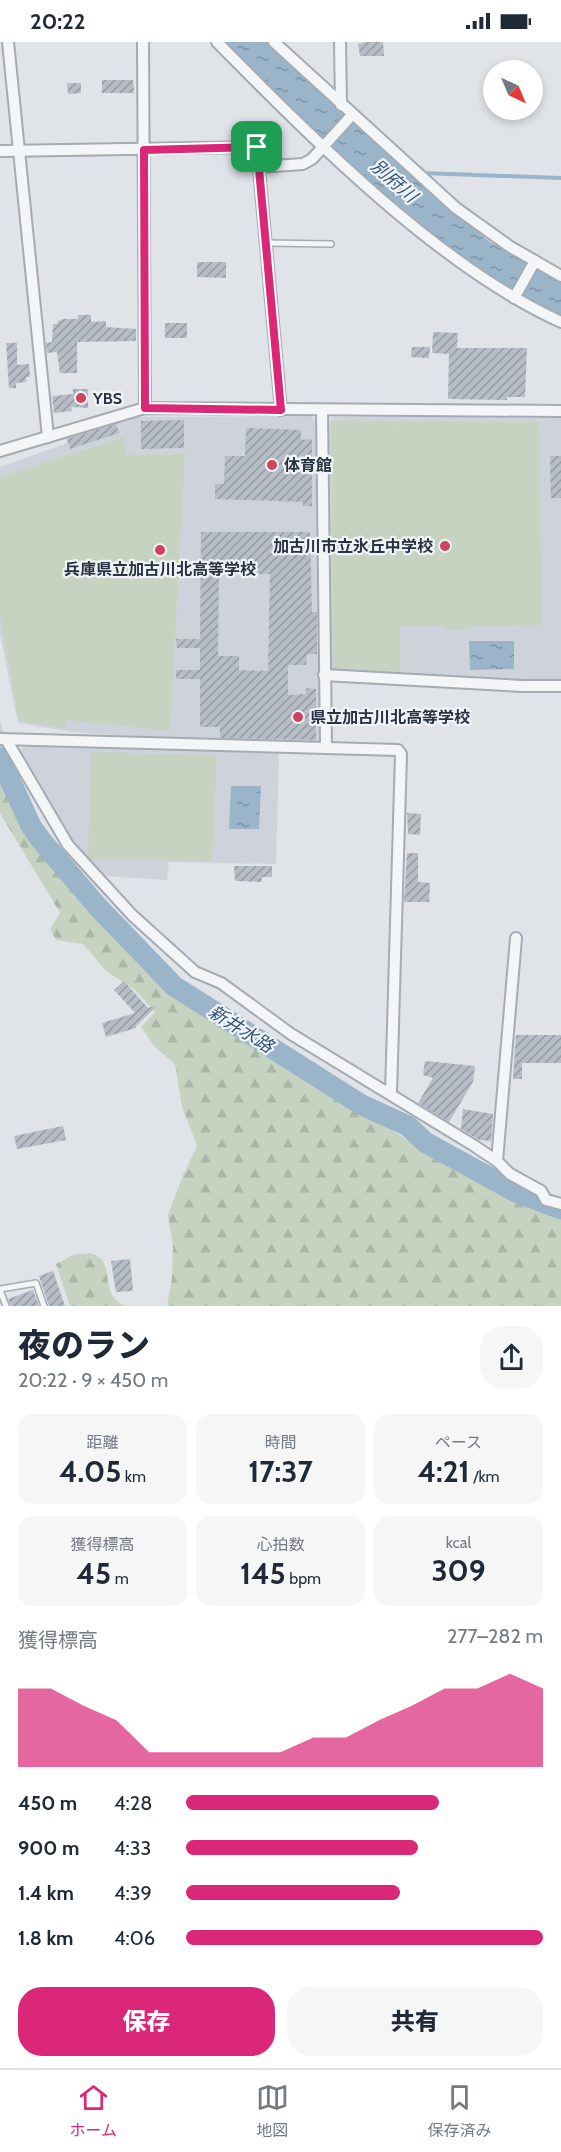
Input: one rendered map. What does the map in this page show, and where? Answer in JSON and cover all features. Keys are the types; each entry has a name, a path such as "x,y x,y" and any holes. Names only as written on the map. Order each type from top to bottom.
{"street":[{"path":"8,42 48,437"},
{"path":"143,42 145,408"},
{"path":"217,42 323,146 428,237 514,298 561,322"},
{"path":"274,42 456,208 561,276"},
{"path":"340,42 341,105"},
{"path":"259,167 303,164 352,115"},
{"path":"0,151 257,147 281,410"},
{"path":"514,298 535,261"},
{"path":"0,451 145,408 561,411"},
{"path":"322,411 326,746"},
{"path":"324,675 522,686 561,686"},
{"path":"4,740 394,748 401,754 391,1093"},
{"path":"4,740 68,845 132,915 195,972 221,983 264,1016 497,1161 510,1174 541,1191 546,1200 561,1204"},
{"path":"497,1161 516,938"}],"lane":[{"path":"267,243 331,243"},
{"path":"6,1306 0,1290 36,1283 44,1306"}],"shaded area":[{"name":"兵庫県立加古川北高等学校","path":"311,416 318,423 321,741 318,744 173,739 72,732 18,723 0,634 0,467 67,443 66,436 139,417"},
{"name":"加古川市立氷丘中学校","path":"333,417 561,417 561,682 335,672 330,668 328,424"},
{"path":"23,745 276,750 279,757 276,864 169,862 167,880 104,876 71,842 20,754"}],"green space":[{"name":"加古川市立氷丘中学校","path":"331,421 397,421 398,450 398,421 539,422 542,625 471,626 470,629 446,630 445,626 400,626 400,673 333,669"},
{"path":"124,437 126,455 185,454 170,731 67,720 65,728 19,721 0,615 0,477"},
{"path":"0,721 12,762 39,820 81,887 198,998 250,1031 311,1078 354,1097 385,1126 463,1175 561,1215 561,1306 167,1306 172,1277 173,1246 168,1215 197,1146 182,1107 175,1064 155,1047 141,1027 155,1012 134,989 106,971 83,944 56,940 50,929 60,913 0,813"},
{"path":"91,752 217,755 212,861 88,859"},
{"path":"90,1253 99,1257 104,1263 111,1293 125,1306 70,1306 56,1264 73,1255"}],"water":[{"name":"別府川","path":"225,42 267,42 454,213 490,242 561,283 561,315 497,281 453,251 383,196 286,105"},
{"path":"469,641 514,641 514,669 470,670"},
{"path":"231,786 261,786 259,829 229,829"}],"building":[{"path":"383,42 384,56 360,56 358,44"},
{"path":"102,80 133,80 134,93 102,93"},
{"path":"67,83 81,83 81,93 68,94"},
{"path":"197,262 226,262 226,278 197,277"},
{"path":"78,315 91,315 91,322 106,321 106,327 136,329 136,341 77,342 77,373 60,373 57,352 47,353 46,343 52,342 53,324 63,319 78,319"},
{"path":"165,323 187,323 187,338 165,338"},
{"path":"433,332 458,333 457,348 527,348 525,397 507,397 507,400 448,399 449,354 432,353"},
{"path":"6,343 17,343 17,365 29,364 30,377 26,377 26,382 16,383 16,388 9,388"},
{"path":"412,347 430,347 429,358 411,357"},
{"path":"73,389 88,389 88,408 71,407 72,411 54,413 52,396 73,394"},
{"path":"184,420 184,448 141,449 141,421"},
{"path":"116,424 119,433 70,449 67,439"},
{"name":"体育館","path":"246,428 301,430 301,440 312,439 312,506 303,506 303,502 215,499 215,484 224,484 225,456 245,456"},
{"path":"550,456 561,456 561,498 551,498"},
{"path":"201,532 310,532 312,612 317,612 317,654 307,654 306,665 288,665 288,695 306,694 306,688 316,689 316,740 220,738 220,727 200,727 200,679 176,679 176,670 200,670 200,648 177,648 176,639 200,639","holes":["219,574 270,574 268,671 239,670 239,656 218,656"]},
{"path":"407,813 421,814 420,835 408,834"},
{"path":"407,853 418,853 418,882 430,883 429,902 404,902"},
{"path":"234,866 272,866 272,877 262,877 261,882 235,881"},
{"path":"124,981 148,1008 158,1005 136,1028 106,1037 102,1023 135,1013 114,990"},
{"path":"516,1035 561,1035 561,1063 522,1063 522,1079 513,1079"},
{"path":"425,1061 475,1066 473,1082 449,1122 418,1103 433,1078 423,1075"},
{"path":"463,1109 493,1114 491,1141 479,1140 461,1129"},
{"path":"63,1126 66,1140 17,1149 14,1136"},
{"path":"130,1259 133,1291 116,1292 111,1261"},
{"path":"53,1271 65,1306 49,1306 39,1276"},
{"path":"33,1290 39,1306 11,1306 8,1299"}],"waterway":[{"path":"422,173 561,178"},
{"name":"新井水路","path":"0,758 31,826 41,840 97,906 174,986 362,1105 408,1126 425,1142 516,1192 561,1209"}],"place":[{"name":"YBS","path":"81,398"},
{"name":"体育館","path":"272,465"},
{"name":"加古川市立氷丘中学校","path":"445,546"},
{"name":"兵庫県立加古川北高等学校","path":"160,550"},
{"name":"県立加古川北高等学校","path":"298,717"}],"route":[{"path":"257,147 281,410 145,408 144,150 257,147"}]}
